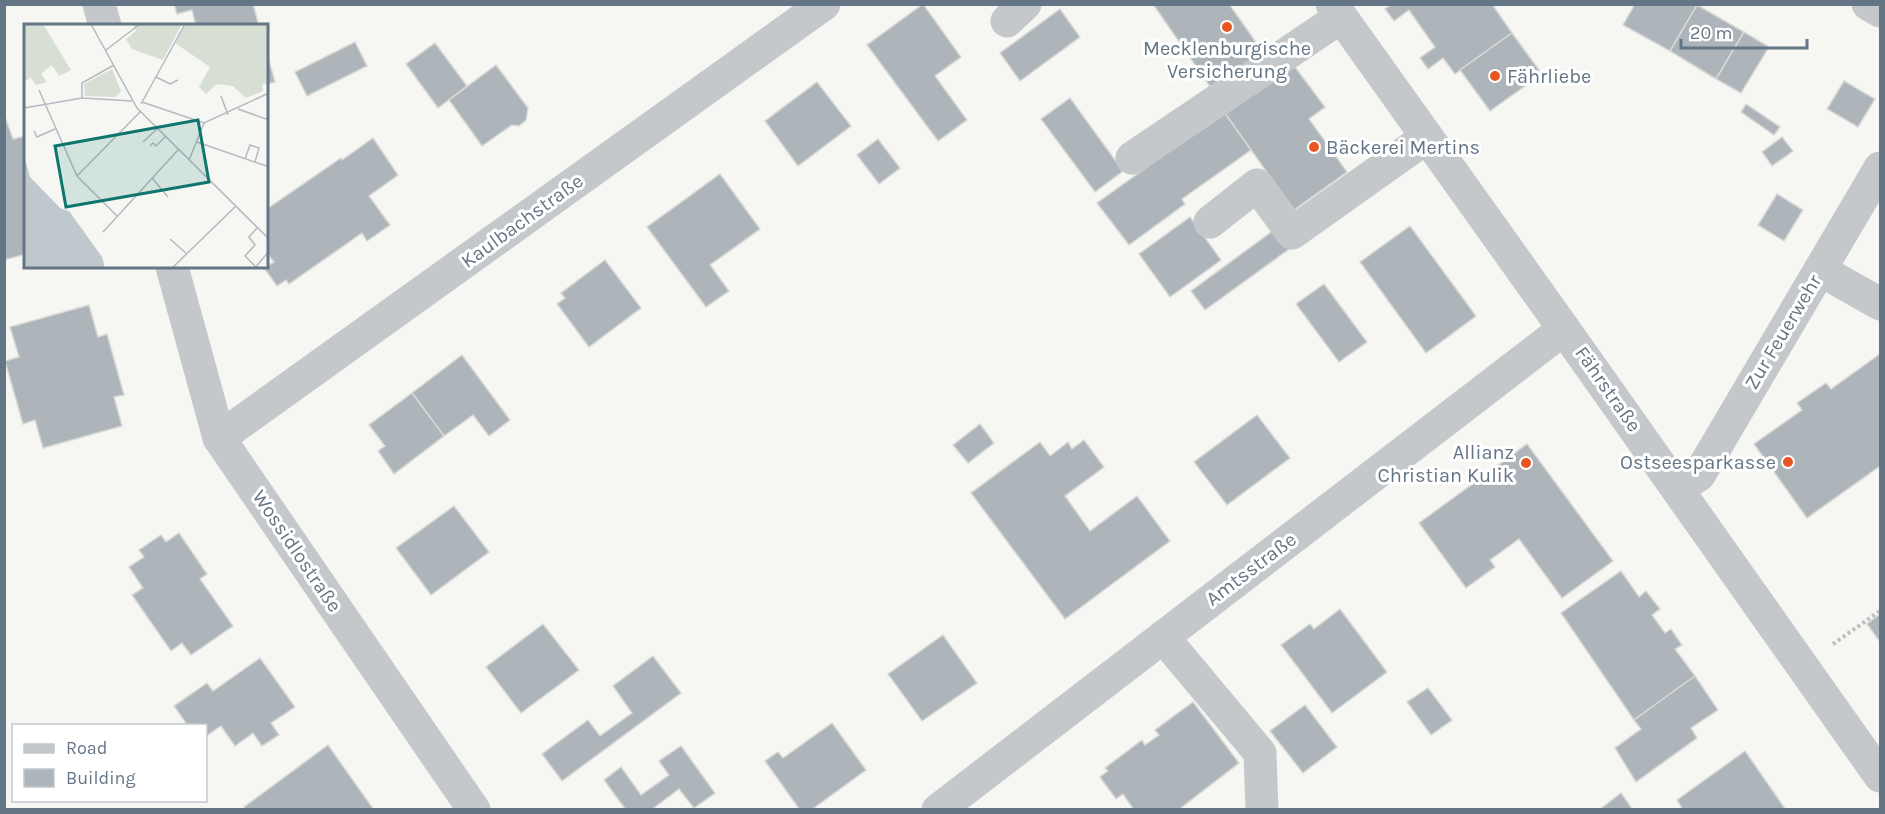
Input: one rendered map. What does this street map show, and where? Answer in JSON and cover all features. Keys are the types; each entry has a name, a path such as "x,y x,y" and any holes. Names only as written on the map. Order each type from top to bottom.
{"street":[{"path":"99,4 104,24"},
{"name":"Kaulbachstraße","path":"219,438 824,4"},
{"path":"1868,4 1881,11"},
{"path":"1132,158 1336,11"},
{"name":"Fährstraße","path":"1336,11 1881,776"},
{"path":"1210,222 1257,185 1292,232 1427,138"},
{"name":"Zur Feuerwehr","path":"1678,489 1699,475 1881,168"},
{"name":"Wossidlostraße","path":"172,268 219,438 474,810"},
{"path":"1821,270 1881,304"},
{"name":"Amtsstraße","path":"938,810 1564,328"},
{"path":"1162,637 1260,753 1263,810"}],"path":[{"path":"1803,665 1881,611"}],"building":[{"path":"174,4 253,4 258,24 196,24 192,10 177,14"},
{"path":"923,4 961,57 935,76 967,120 938,141 867,45"},
{"path":"1153,4 1229,4 1265,55 1213,91"},
{"path":"1392,4 1492,4 1512,33 1455,74 1443,58 1428,69 1420,58 1435,47 1409,10 1394,21 1385,9"},
{"path":"1635,4 1697,5 1670,51 1623,25"},
{"path":"1697,5 1744,32 1716,79 1670,51"},
{"path":"1060,9 1080,37 1020,81 1000,53"},
{"path":"1744,32 1769,47 1741,93 1716,79"},
{"path":"1512,33 1542,74 1490,111 1460,70"},
{"path":"355,42 367,66 307,96 295,72"},
{"path":"435,43 467,86 438,108 406,64"},
{"path":"268,58 275,82 268,84"},
{"path":"1292,63 1325,107 1309,119 1347,172 1294,210 1224,112"},
{"path":"496,65 528,108 526,120 519,126 512,125 482,146 449,100"},
{"path":"1844,81 1875,99 1858,127 1827,109"},
{"path":"817,82 851,126 798,166 765,121"},
{"path":"1070,98 1123,171 1095,192 1041,119"},
{"path":"1746,104 1780,127 1774,135 1741,112"},
{"path":"1224,112 1251,150 1182,199 1185,204 1129,245 1097,203"},
{"path":"4,114 13,139 24,136 24,255 4,260"},
{"path":"1782,137 1793,151 1772,166 1762,152"},
{"path":"373,138 398,175 369,196 390,225 367,241 362,233 289,284 286,280 277,286 264,268 268,268 274,262 268,254 268,208 341,158 342,160"},
{"path":"878,139 900,168 879,184 857,155"},
{"path":"720,174 760,229 710,265 729,291 706,307 647,227"},
{"path":"1777,194 1803,210 1784,241 1758,225"},
{"path":"1190,217 1221,260 1170,297 1139,254"},
{"path":"1410,226 1476,316 1426,353 1360,262"},
{"path":"1278,227 1292,247 1205,310 1191,291"},
{"path":"605,260 641,308 589,347 557,304 565,298 561,293"},
{"path":"1324,284 1367,342 1339,362 1296,304"},
{"path":"89,305 98,337 107,334 124,395 114,397 122,426 43,448 35,420 23,424 5,361 19,357 10,327"},
{"path":"1880,354 1880,466 1807,518 1754,444 1802,410 1797,403 1826,383 1831,389"},
{"path":"462,355 510,420 489,436 473,415 444,436 412,393"},
{"path":"412,393 444,436 394,474 378,451 385,446 369,425"},
{"path":"1257,415 1290,458 1227,505 1194,462"},
{"path":"980,424 994,443 968,463 953,445"},
{"path":"1084,440 1104,467 1065,496 1090,531 1137,496 1170,541 1065,619 971,493 1040,442 1050,456 1068,442 1072,449"},
{"path":"1527,444 1613,561 1562,598 1519,539 1490,560 1495,567 1466,588 1419,523"},
{"path":"454,506 489,552 431,595 396,548"},
{"path":"179,533 207,574 200,579 233,626 191,655 182,643 171,651 132,595 143,588 129,567 144,557 139,550 161,535 166,542"},
{"path":"1621,571 1639,597 1646,591 1660,609 1652,615 1665,633 1671,629 1682,645 1675,649 1695,676 1634,720 1561,613"},
{"path":"1340,609 1387,672 1332,713 1281,645 1310,624 1314,629"},
{"path":"1880,614 1880,642 1867,624"},
{"path":"543,624 579,670 521,713 486,667"},
{"path":"943,635 977,683 922,721 888,674"},
{"path":"653,656 681,693 562,781 542,754 588,720 600,736 632,713 613,686"},
{"path":"260,658 295,707 271,723 279,735 262,746 253,733 235,746 221,726 207,735 207,724 187,724 174,706 207,683 213,691"},
{"path":"1695,676 1718,710 1691,728 1697,738 1636,782 1615,748 1641,729 1634,720"},
{"path":"1428,688 1452,720 1431,735 1407,702"},
{"path":"1193,702 1239,763 1178,810 1134,810 1123,794 1116,799 1100,777 1108,771 1105,768 1142,740 1145,745 1159,735 1155,730"},
{"path":"1305,705 1337,747 1303,773 1270,731"},
{"path":"832,723 866,770 811,810 800,810 765,761 778,752 783,758"},
{"path":"328,745 374,810 246,810 244,807"},
{"path":"681,746 715,793 694,808 679,789 651,810 626,810 604,780 621,767 641,795 669,775 659,761"},
{"path":"1745,751 1786,810 1683,810 1677,800"},
{"path":"1621,793 1633,810 1599,810"}],"place":[{"name":"Mecklenburgische Versicherung","path":"1227,27"},
{"name":"Fährliebe","path":"1495,76"},
{"name":"Bäckerei Mertins","path":"1314,147"},
{"name":"Ostseesparkasse","path":"1788,462"},
{"name":"Allianz Christian Kulik","path":"1526,463"}]}
